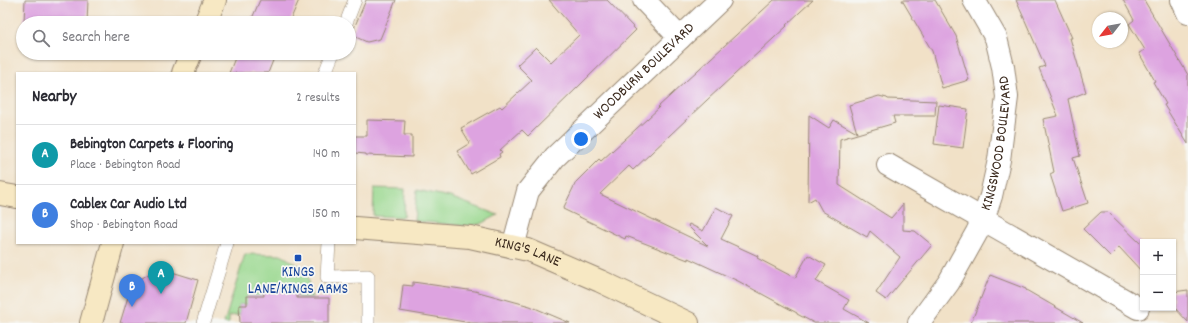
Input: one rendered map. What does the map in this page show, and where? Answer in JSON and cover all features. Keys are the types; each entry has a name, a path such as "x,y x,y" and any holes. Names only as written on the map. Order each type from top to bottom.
{"street":[{"path":"208,16 215,0"},
{"path":"644,0 680,38"},
{"name":"WOODBURN BOULEVARD","path":"513,247 528,191 555,157 720,0"},
{"name":"KINGSWOOD BOULEVARD","path":"919,323 949,282 983,220 991,196 999,160 1007,97 1003,67 996,38 974,0"},
{"path":"1182,0 1188,13"},
{"path":"183,72 188,60"},
{"name":"KINGSWOOD BOULEVARD","path":"888,165 1138,308"},
{"name":"KING'S LANE","path":"356,228 470,237 528,250 600,281 688,323"},
{"path":"91,323 113,244"}],"lane":[{"path":"349,16 355,0"},
{"path":"325,72 330,60"},
{"path":"204,323 227,244"},
{"path":"329,244 327,277 368,276 368,323"}],"green space":[{"path":"374,188 405,189 404,217 373,216"},
{"path":"417,190 450,197 498,215 481,224 466,226 414,221"},
{"path":"245,254 281,255 305,269 312,298 297,297 297,290 263,290 264,296 247,305 239,305 240,315 229,316 229,323 224,323"}],"building":[{"path":"25,0 88,0 87,16 24,16"},
{"path":"260,0 299,0 292,16 253,16"},
{"path":"366,0 396,0 380,39 367,42 356,37 356,23"},
{"path":"549,0 607,0 636,30 528,136 522,130 500,150 502,152 499,154 500,157 471,174 457,151 470,143 461,128 500,106 502,108 532,80 517,65 536,47 551,62 579,35"},
{"path":"774,0 813,0 633,170 629,166 600,194 708,246 688,226 689,224 703,231 716,207 733,216 721,239 758,256 757,258 795,278 808,255 826,265 816,281 849,300 844,309 869,323 814,323 738,281 688,258 688,260 626,236 625,239 563,209 576,182 599,159 601,161"},
{"path":"902,0 935,0 956,36 969,80 942,88 932,51"},
{"path":"1016,0 1055,0 1072,38 1070,38 1086,92 1068,99 1080,156 1073,158 1088,203 1062,211 1050,174 1054,172 1043,119 1058,116 1039,68 1045,66"},
{"path":"1123,0 1144,0 1188,75 1188,144 1164,105 1166,104 1153,82 1155,81 1139,53 1145,50 1129,24 1134,20"},
{"path":"234,60 273,60 268,72 229,72"},
{"path":"879,96 888,99 936,101 935,116 893,116 895,123 840,139 839,185 891,218 903,204 903,230 915,231 932,245 886,300 876,293 900,257 870,231 867,237 822,211 815,198 808,202 809,115 829,128 834,120 857,133 849,105"},
{"path":"939,105 968,109 963,148 934,144"},
{"path":"367,120 405,121 404,135 412,135 412,157 366,155 356,153 356,136 367,136"},
{"path":"1101,212 1108,212 1140,243 1140,270 1119,247 1110,256 1083,229"},
{"path":"159,268 198,280 186,323 120,323 132,284"},
{"path":"990,275 1026,289 1083,323 971,323"},
{"path":"413,282 475,291 530,306 570,323 471,323 400,311 403,285 413,286"},
{"path":"263,289 297,289 297,298 329,298 329,323 240,323 239,305 247,305 247,296 264,296"},
{"path":"1188,290 1188,322 1176,309 1176,292"}],"place":[{"name":"KINGS LANE/KINGS ARMS","path":"298,258"},
{"name":"Bebington Carpets & Flooring","path":"161,294"},
{"name":"Cablex Car Audio Ltd","path":"132,307"}]}
